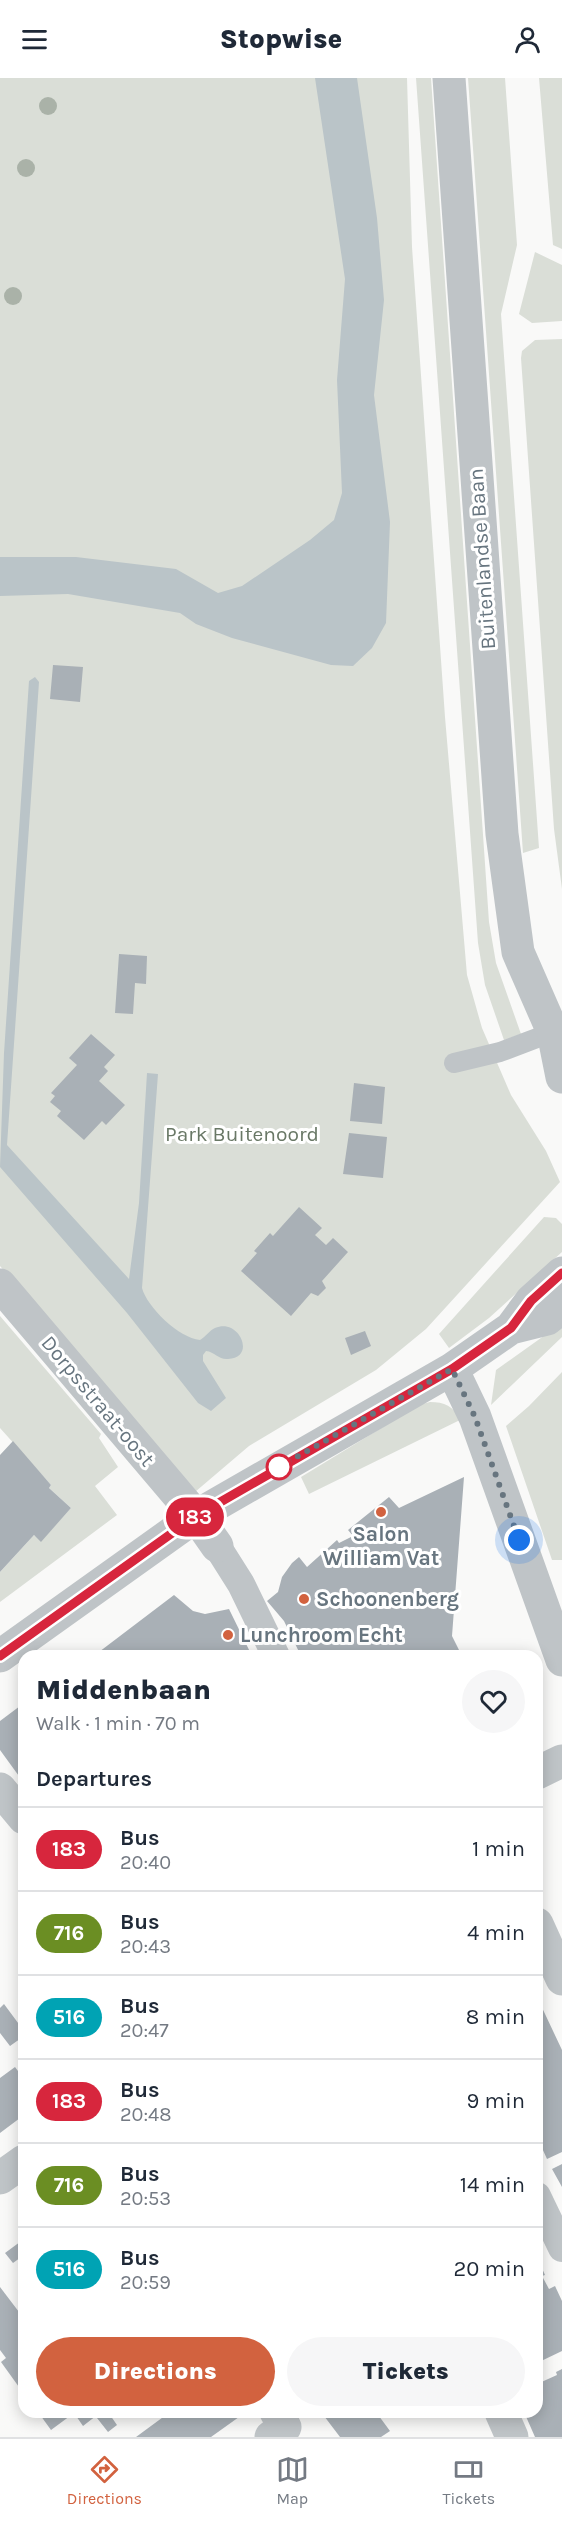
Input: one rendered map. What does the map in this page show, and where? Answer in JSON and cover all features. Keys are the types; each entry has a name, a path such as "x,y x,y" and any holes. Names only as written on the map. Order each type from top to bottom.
{"street":[{"name":"Buitenlandse Baan","path":"448,78 502,834 518,952 557,1036 562,1077"},
{"path":"0,1656 196,1516 452,1369 511,1328 531,1301 562,1273"},
{"name":"Dorpsstraat-oost","path":"0,1285 196,1516 217,1546"},
{"path":"511,1328 547,1319 562,1307"},
{"path":"452,1369 475,1417 562,1660"},
{"path":"217,1546 241,1584 273,1650"},
{"path":"543,1770 562,1761"},
{"path":"0,1789 18,1811"},
{"path":"543,1937 562,1979"},
{"path":"0,2178 18,2165"},
{"path":"543,2208 562,2248"},
{"path":"271,2437 285,2427 280,2418"},
{"path":"504,2418 512,2437"}],"lane":[{"path":"454,1063 557,1036"}],"green space":[{"name":"Park Buitenoord","path":"0,78 407,78 412,247 445,717 467,975 482,1028 511,1095 546,1151 560,1182 426,1329 376,1370 249,1446 195,1492 0,1266"},
{"path":"416,78 431,78 489,922 496,963 521,1034 504,1040 485,985 478,943"},
{"path":"468,78 505,78 517,245 501,314 539,848 523,853"},
{"path":"539,78 562,78 562,249 553,245"},
{"path":"535,252 562,265 562,321 532,323 519,314"},
{"path":"562,339 562,889 554,829 521,358 522,351 535,340"},
{"path":"544,1217 556,1218 562,1224 562,1252 489,1318 449,1348 439,1334"},
{"path":"0,1316 101,1434 99,1438 118,1467 95,1486 117,1515 0,1602 0,1572 34,1535 41,1541 71,1508 49,1488 51,1485 0,1428"},
{"path":"562,1323 562,1337 491,1405 496,1370"},
{"path":"562,1372 562,1560 552,1560 506,1426"},
{"path":"430,1402 448,1406 455,1411 460,1420 309,1494 301,1477 419,1405"}],"shaded area":[{"path":"315,78 357,78 377,218 384,300 374,395 390,522 386,623 372,648 353,666 331,665 232,638 196,624 180,613 68,594 0,596 0,557 76,557 176,569 218,593 242,586 310,540 334,520 342,493 337,380 345,279"},
{"path":"35,677 39,682 7,1145 129,1279 139,1203 147,1073 158,1074 142,1288 157,1312 183,1334 200,1340 213,1329 224,1326 231,1328 241,1339 242,1352 237,1357 225,1359 206,1351 203,1355 203,1361 226,1398 211,1411 198,1403 127,1313 0,1167 4,1053 29,681"}],"building":[{"path":"53,665 83,667 80,702 50,699"},
{"path":"119,954 147,956 146,984 135,983 133,1014 115,1013"},
{"path":"91,1034 115,1055 104,1067 108,1071 99,1081 125,1105 106,1125 102,1121 84,1140 57,1116 61,1111 50,1102 55,1096 51,1093 77,1065 69,1058"},
{"path":"354,1083 385,1087 382,1124 350,1121"},
{"path":"349,1133 387,1137 383,1178 343,1174"},
{"path":"299,1207 322,1228 315,1235 326,1245 333,1238 348,1252 322,1281 326,1288 318,1296 311,1293 291,1316 241,1271 270,1233 273,1236"},
{"path":"365,1331 371,1346 351,1355 345,1338"},
{"path":"13,1441 51,1485 49,1488 71,1508 41,1542 34,1535 0,1572 0,1455"},
{"path":"464,1477 452,1636 459,1650 298,1650 284,1621 267,1601 278,1592 282,1577 299,1557 307,1567 337,1540 339,1543 353,1536 348,1530 389,1497 399,1508"},
{"path":"174,1595 193,1611 205,1614 229,1609 249,1650 102,1650"},
{"path":"18,1708 18,1775 0,1750 0,1721"},
{"path":"4,2004 18,2023 18,2040 10,2046 0,2033 0,2008"},
{"path":"543,2010 562,2050 562,2152 547,2159 543,2150"},
{"path":"15,2067 18,2071 18,2120 0,2133 0,2078"},
{"path":"562,2164 562,2187 552,2169"},
{"path":"18,2243 18,2259 13,2263 5,2253"},
{"path":"543,2278 549,2289 555,2286 562,2301 562,2351 543,2360"},
{"path":"0,2287 18,2311 18,2386 1,2362 6,2358 0,2350"},
{"path":"562,2369 562,2437 535,2437 527,2418 543,2418 543,2381 557,2375 556,2372"},
{"path":"42,2418 67,2418 51,2430"},
{"path":"77,2418 93,2418 83,2426"},
{"path":"97,2418 112,2418 117,2425 108,2432"},
{"path":"162,2418 238,2418 211,2437 136,2437"},
{"path":"326,2418 380,2418 390,2431 381,2437 340,2437"}],"bus line":[{"name":"183","path":"0,1656 9,1647 196,1516 452,1369 511,1328 531,1301 562,1273"}],"place":[{"name":"Salon William Vat","path":"381,1512"},
{"name":"Schoonenberg","path":"304,1599"},
{"name":"Lunchroom Echt","path":"228,1635"}],"route":[{"path":"279,1467 452,1369 475,1417 519,1540"}]}
